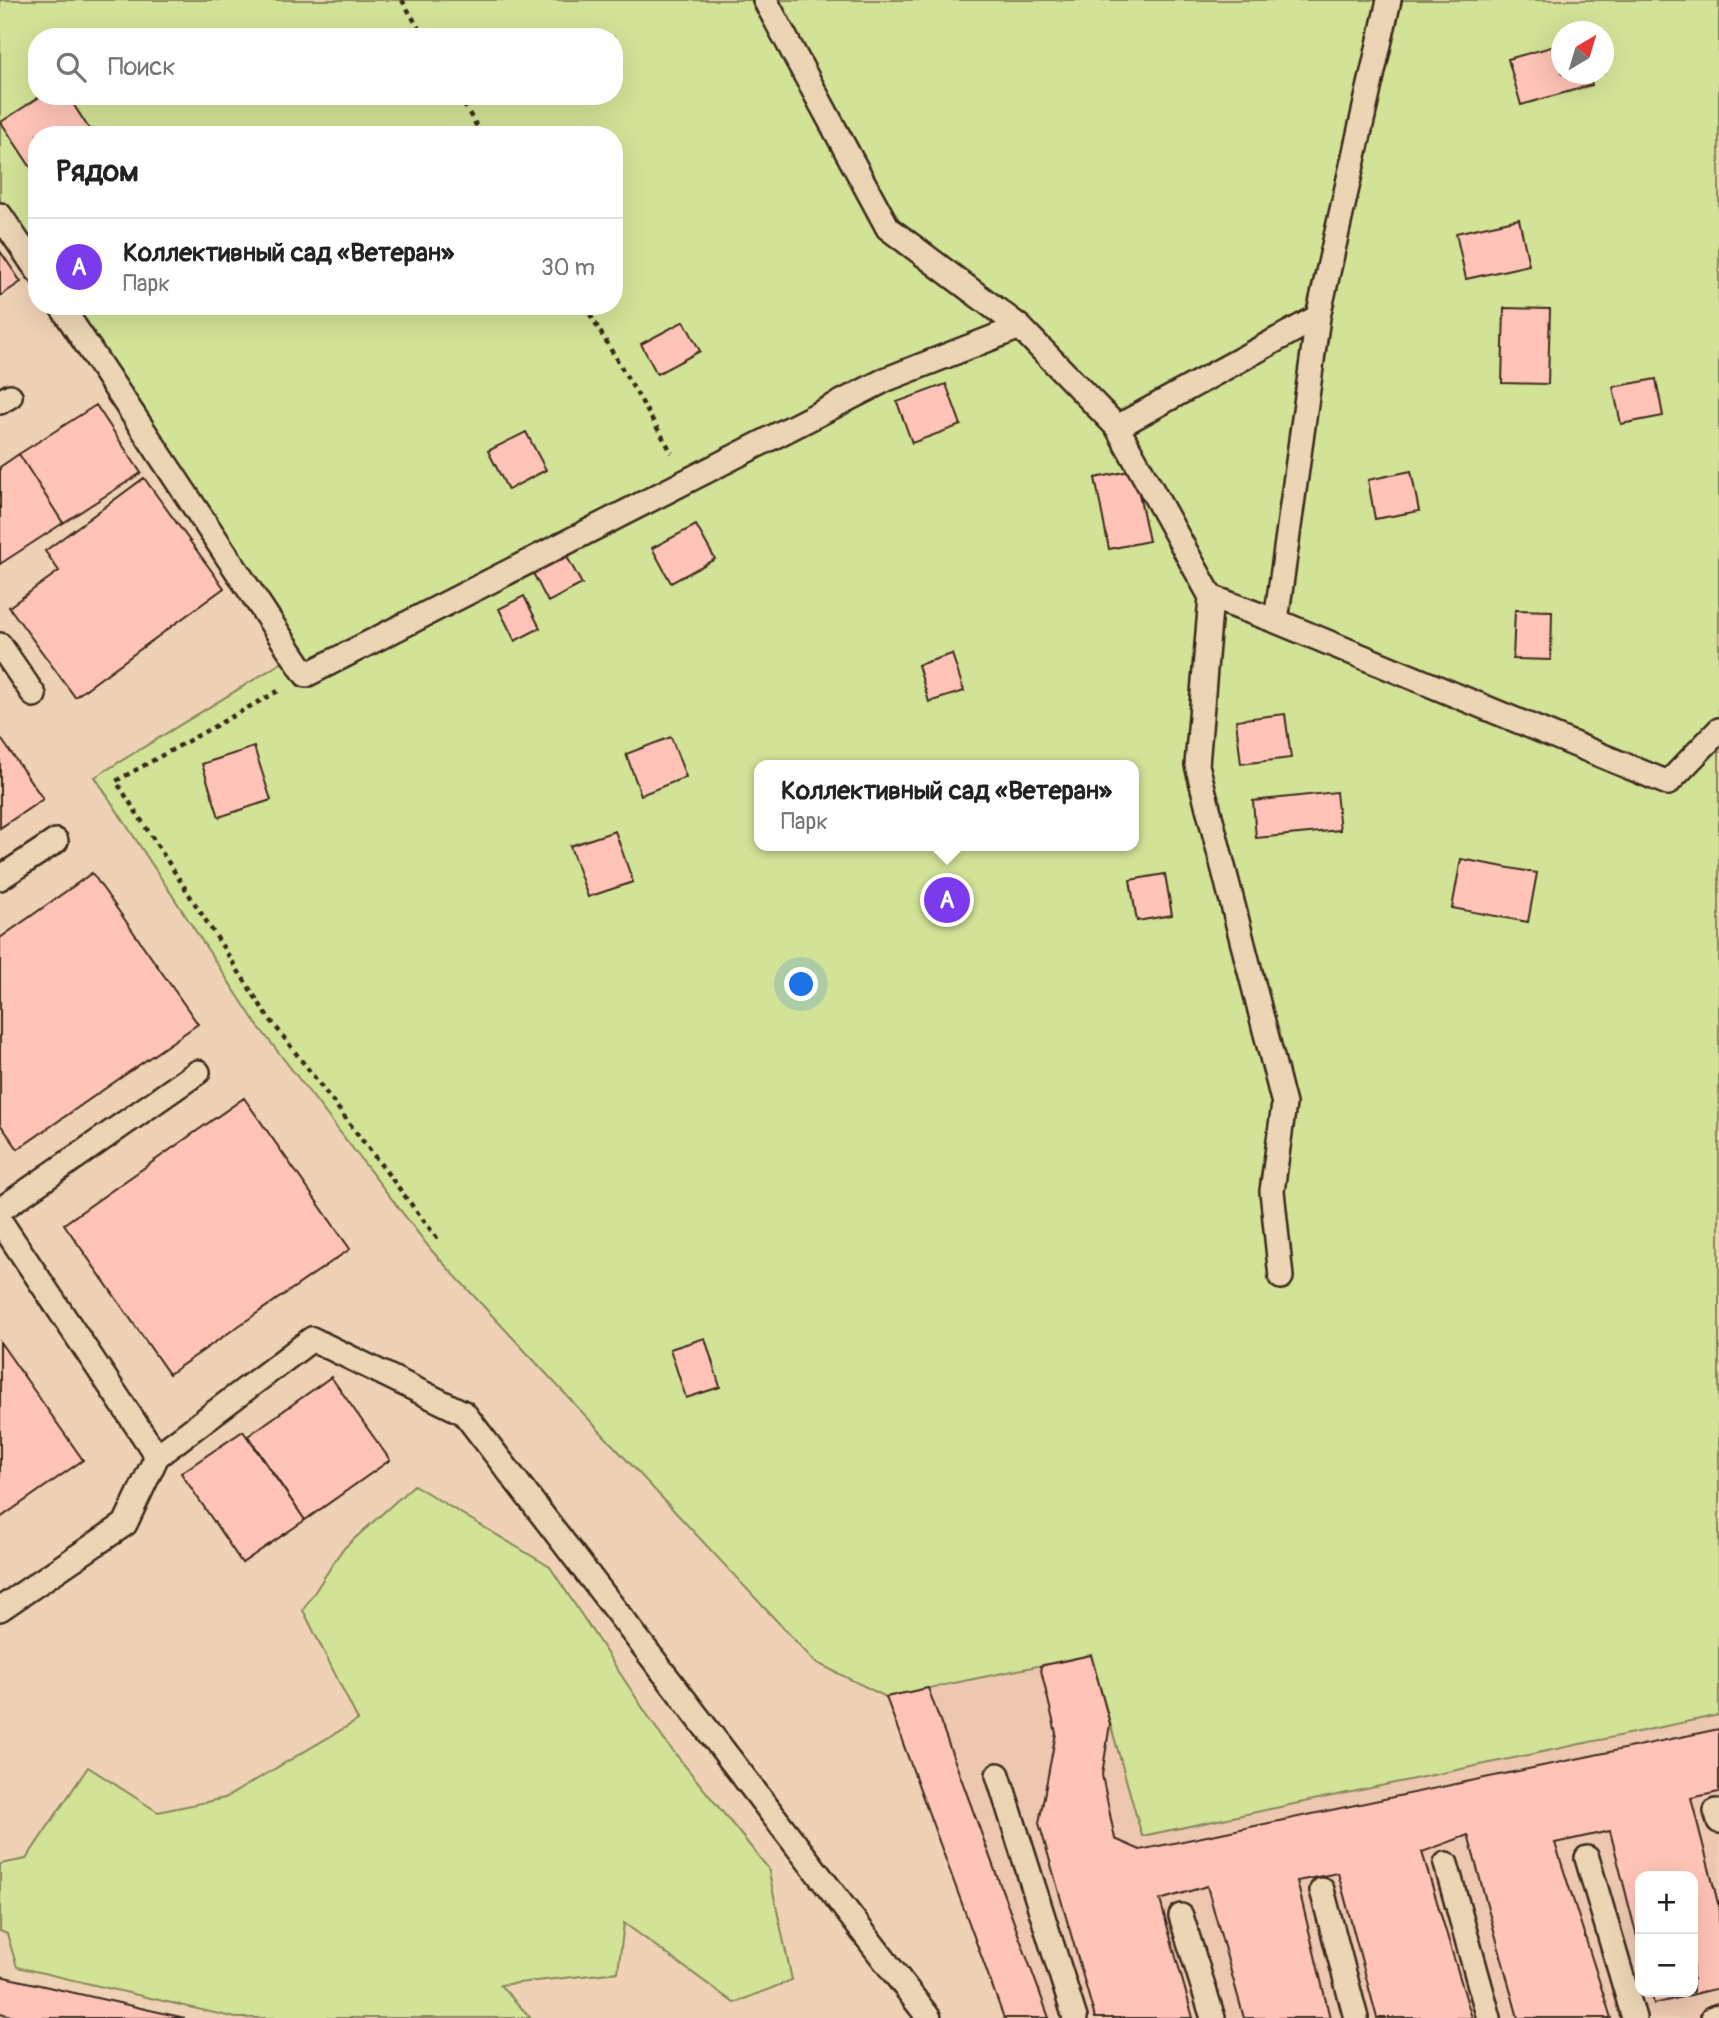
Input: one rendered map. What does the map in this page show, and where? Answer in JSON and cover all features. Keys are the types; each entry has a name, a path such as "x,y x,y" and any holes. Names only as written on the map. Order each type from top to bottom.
{"lane":[{"path":"765,0 888,228 1020,327 1117,427 1211,597 1197,765 1284,1104 1272,1191 1281,1277"},
{"path":"1276,621 1318,317 1389,0"},
{"path":"0,215 28,257"},
{"path":"67,315 306,675 887,379 1020,327"},
{"path":"1117,427 1318,317"},
{"path":"1211,597 1276,621 1668,783 1719,730"},
{"path":"0,645 34,695"},
{"path":"0,878 56,841"},
{"path":"0,1210 198,1072"},
{"path":"0,1221 157,1456"},
{"path":"0,1609 125,1524 157,1456 312,1339 464,1413 929,2018"},
{"path":"998,1775 1075,2018"},
{"path":"1587,1858 1634,2018"},
{"path":"1446,1864 1489,2018"},
{"path":"1322,1890 1356,2018"},
{"path":"1181,1916 1213,2018"},
{"path":"1713,2018 1719,2015"}],"path":[{"path":"402,0 419,28"},
{"path":"464,105 477,126"},
{"path":"590,315 688,480"},
{"path":"306,675 116,781 265,1014 440,1242"}],"shaded area":[{"path":"1091,1655 1143,1836 1719,1715 1719,2018 1004,2018 886,1697"}],"green space":[{"path":"0,0 1719,0 1719,1715 1142,1836 1091,1655 886,1697 815,1662 432,1251 255,1022 95,777 286,660 52,315 623,315 623,126 28,126 28,279 0,238"},
{"path":"414,1485 550,1567 664,1740 768,1868 792,1980 734,2003 624,1923 618,1972 500,1985 531,2018 236,2018 17,1967 7,1934 0,1931 0,1864 26,1859 88,1767 158,1812 225,1798 358,1720 303,1610 342,1550"}],"building":[{"path":"1551,47 1551,84 1592,85 1521,105 1508,59"},
{"path":"28,104 74,105 87,126 28,126 28,163 1,122"},
{"path":"1519,219 1529,265 1466,279 1456,233"},
{"path":"0,251 21,282 0,296"},
{"path":"1504,308 1550,309 1548,384 1502,383"},
{"path":"684,321 700,351 657,374 641,344"},
{"path":"1656,379 1663,416 1621,424 1613,387"},
{"path":"946,384 961,425 912,443 897,402"},
{"path":"96,405 141,473 63,523 19,454"},
{"path":"526,432 546,470 508,490 488,451"},
{"path":"19,454 63,523 0,564 0,467"},
{"path":"1134,470 1149,541 1109,549 1095,478"},
{"path":"1411,471 1419,511 1375,519 1368,480"},
{"path":"144,478 224,588 75,697 9,607 59,571 45,551"},
{"path":"696,525 715,559 671,583 652,548"},
{"path":"566,555 582,584 548,602 533,573"},
{"path":"524,596 540,628 515,641 499,609"},
{"path":"1515,610 1552,611 1551,660 1513,659"},
{"path":"952,654 964,691 929,702 918,665"},
{"path":"1285,714 1291,758 1241,764 1236,720"},
{"path":"0,737 43,799 0,828"},
{"path":"671,737 686,777 641,795 626,754"},
{"path":"254,747 271,800 219,817 202,764"},
{"path":"1336,792 1340,830 1256,838 1253,801"},
{"path":"615,831 633,882 588,897 570,846"},
{"path":"1461,859 1537,873 1528,922 1452,908"},
{"path":"92,873 198,1024 18,1149 0,1124 0,938"},
{"path":"1165,874 1172,915 1137,921 1130,880"},
{"path":"244,1098 350,1249 169,1374 64,1224"},
{"path":"705,1338 720,1387 686,1398 670,1349"},
{"path":"0,1342 83,1460 0,1518"},
{"path":"331,1377 390,1460 305,1520 248,1436"},
{"path":"243,1431 305,1520 242,1563 181,1473"},
{"path":"1091,1655 1110,1724 1102,1775 1115,1839 1140,1850 1719,1729 1719,1792 1691,1798 1719,1907 1719,1988 1698,1993 1698,1871 1635,1871 1635,1929 1610,1831 1555,1843 1611,2018 1518,2018 1468,1835 1422,1852 1472,2018 1377,2018 1338,1873 1297,1881 1330,2018 1244,2018 1207,1886 1160,1900 1193,2018 1095,2018 1039,1823 1056,1733 1040,1666"},
{"path":"928,1688 1049,2018 1004,2018 886,1697"},
{"path":"0,1976 185,2018 18,2018 0,2013"},
{"path":"1652,1997 1682,1997 1654,2004"}],"place":[{"name":"Коллективный сад «Ветеран»","path":"947,900"}]}
